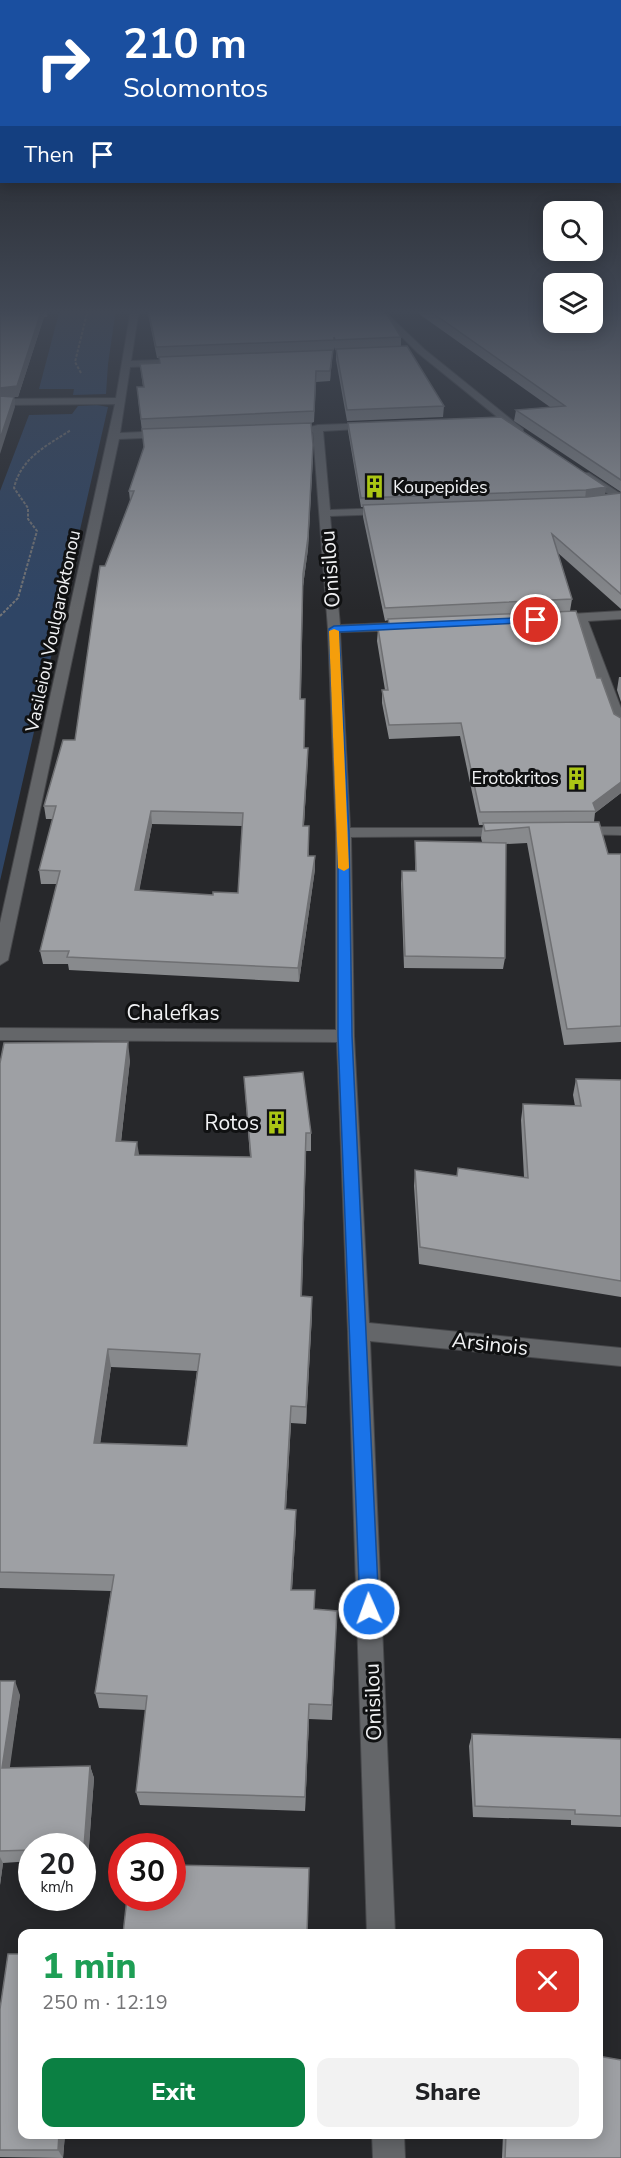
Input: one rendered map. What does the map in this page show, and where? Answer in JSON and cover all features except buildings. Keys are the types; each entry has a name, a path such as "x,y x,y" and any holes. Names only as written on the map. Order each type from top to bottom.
{"street":[{"name":"Vasileiou Voulgaroktonou","path":"0,960 115,436 118,410"},
{"path":"491,410 527,436"},
{"path":"491,420 503,420"},
{"path":"294,429 387,425"},
{"name":"Onisilou","path":"318,428 334,629 343,833 345,1036 359,1331 381,1929"},
{"path":"115,436 175,434"},
{"path":"572,466 617,500"},
{"path":"326,513 396,511"},
{"path":"545,619 621,615"},
{"path":"581,618 621,726"},
{"path":"334,629 428,625"},
{"path":"563,831 621,831"},
{"path":"343,833 517,832"},
{"name":"Chalefkas","path":"0,1034 345,1036"},
{"name":"Arsinois","path":"359,1331 621,1357"},
{"path":"388,2139 389,2158"}],"path":[{"path":"0,616 18,598 37,531 28,519 28,508 14,488 18,472 21,466 40,449 90,414 92,410"}],"shaded area":[{"path":"75,410 107,410 0,881 0,491 29,415 72,414"}],"slow traffic":[{"path":"334,631 344,868"}],"place":[{"name":"Koupepides","path":"375,487"},
{"name":"Erotokritos","path":"577,778"},
{"name":"Rotos","path":"277,1123"}],"route":[{"path":"369,1609 345,1036 343,833 334,629 536,620"}]}
